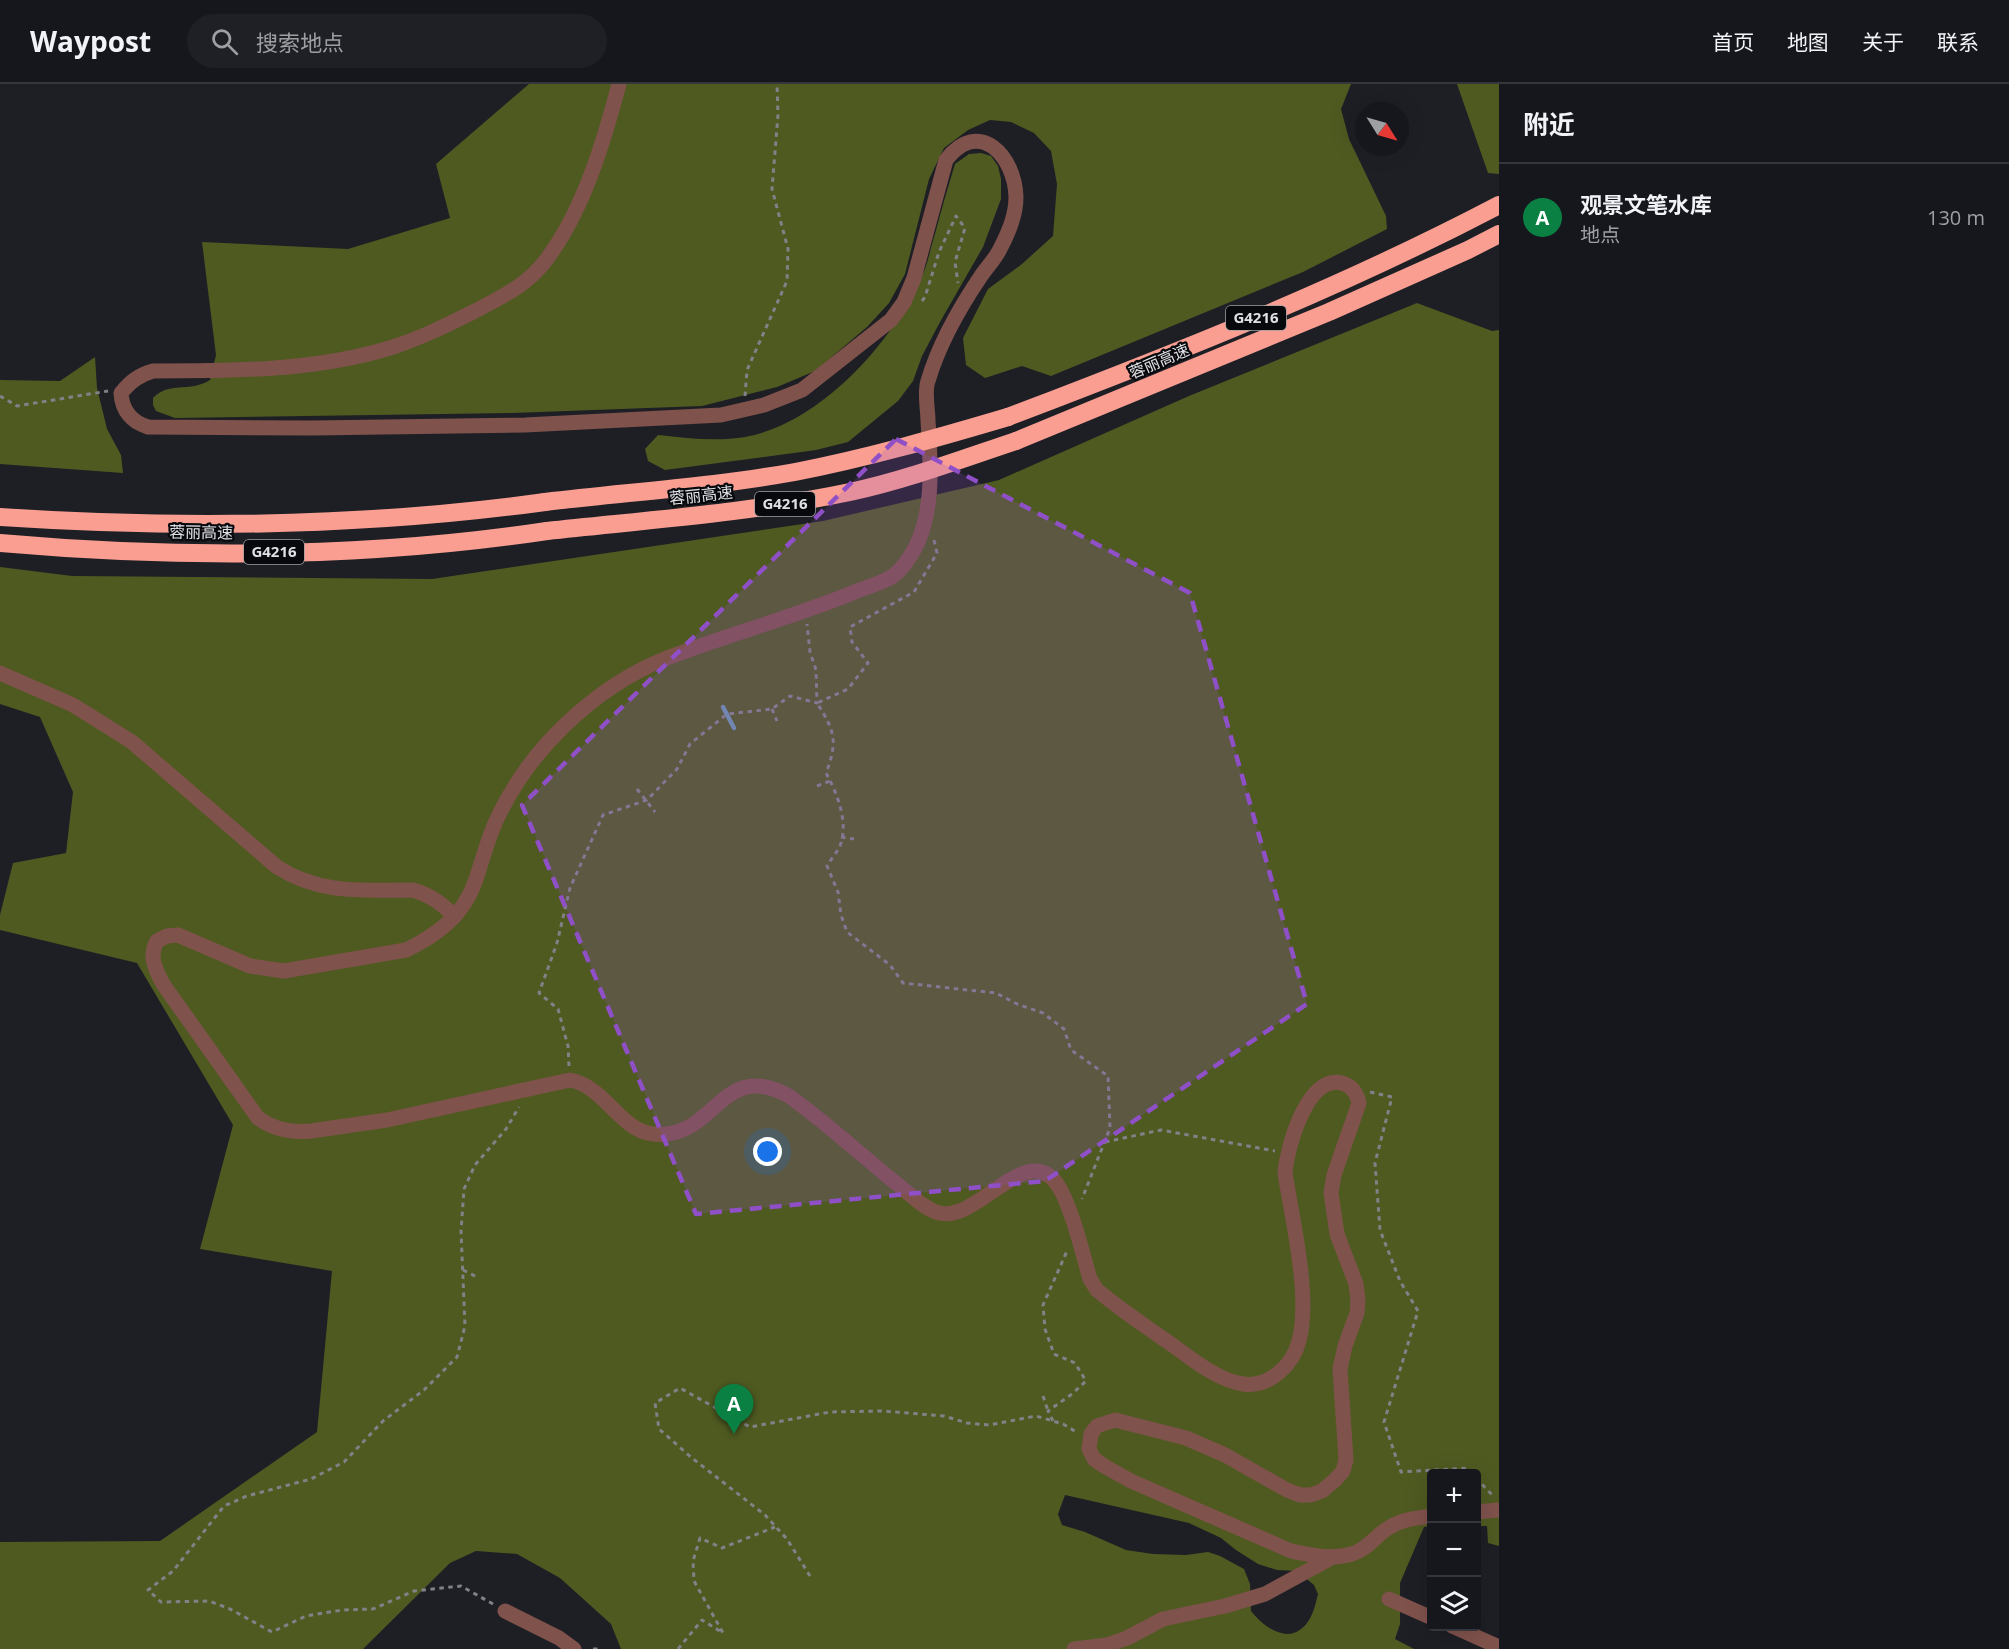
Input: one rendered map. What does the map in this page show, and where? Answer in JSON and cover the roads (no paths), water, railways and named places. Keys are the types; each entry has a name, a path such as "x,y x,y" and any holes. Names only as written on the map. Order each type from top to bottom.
{"highway":[{"name":"蓉丽高速","path":"0,518 119,524 283,524 416,517 729,483 794,472 896,450 1008,417 1288,304 1449,231 1499,205"},
{"name":"蓉丽高速","path":"0,543 188,552 343,551 479,541 547,531 764,508 853,491 1016,441 1329,312 1499,234"}],"street":[{"path":"619,84 595,164 558,243 537,271 509,294 436,331 369,353 313,363 255,369 153,371 136,377 121,393 128,415 148,426 312,428 525,425 721,415 745,410 802,390 891,321 904,302 915,278 946,160 958,147 976,142 990,145 1002,154 1012,176 1016,194 1015,212 1000,250 966,299 953,324 927,384 930,443 928,508 918,544 893,576 803,611 665,659 622,681 583,710 548,743 518,781 496,822 474,885 465,903 439,932 406,950 284,971 250,966 178,935 167,936 157,941 153,952 153,963 163,984 258,1118 277,1129 300,1132 387,1120 570,1080 581,1082 589,1087 629,1125 653,1134 667,1134 686,1128 744,1087 761,1085 779,1090 799,1103 909,1194 936,1212 956,1213 1017,1175 1040,1171 1056,1183 1064,1197 1090,1279 1097,1290 1112,1303 1199,1363 1226,1379 1242,1384 1268,1381 1283,1369 1299,1340 1303,1311 1301,1273 1285,1173 1288,1153 1298,1122 1318,1090 1341,1083 1358,1095 1359,1103 1334,1175 1331,1193 1337,1234 1356,1284 1358,1301 1357,1313 1345,1346 1340,1369 1346,1460 1342,1471 1322,1491 1311,1495 1300,1495 1225,1455 1186,1438 1115,1420 1097,1426 1091,1434 1089,1449 1094,1459 1104,1466 1173,1500 1291,1551 1333,1557 1353,1554 1363,1549 1390,1527 1411,1518 1427,1516"},
{"path":"0,674 63,700 117,731 288,874 309,884 338,890 412,890 432,897 454,917"},
{"path":"1481,1512 1499,1510"},
{"path":"1074,1649 1107,1645 1163,1619 1225,1606 1265,1594 1333,1557"},
{"path":"1389,1599 1427,1616"},
{"path":"505,1611 559,1638 574,1649"},
{"path":"1463,1631 1499,1647"}],"waterway":[{"path":"723,707 734,728"}],"place":[{"name":"观景文笔水库","path":"734,1434"}]}
